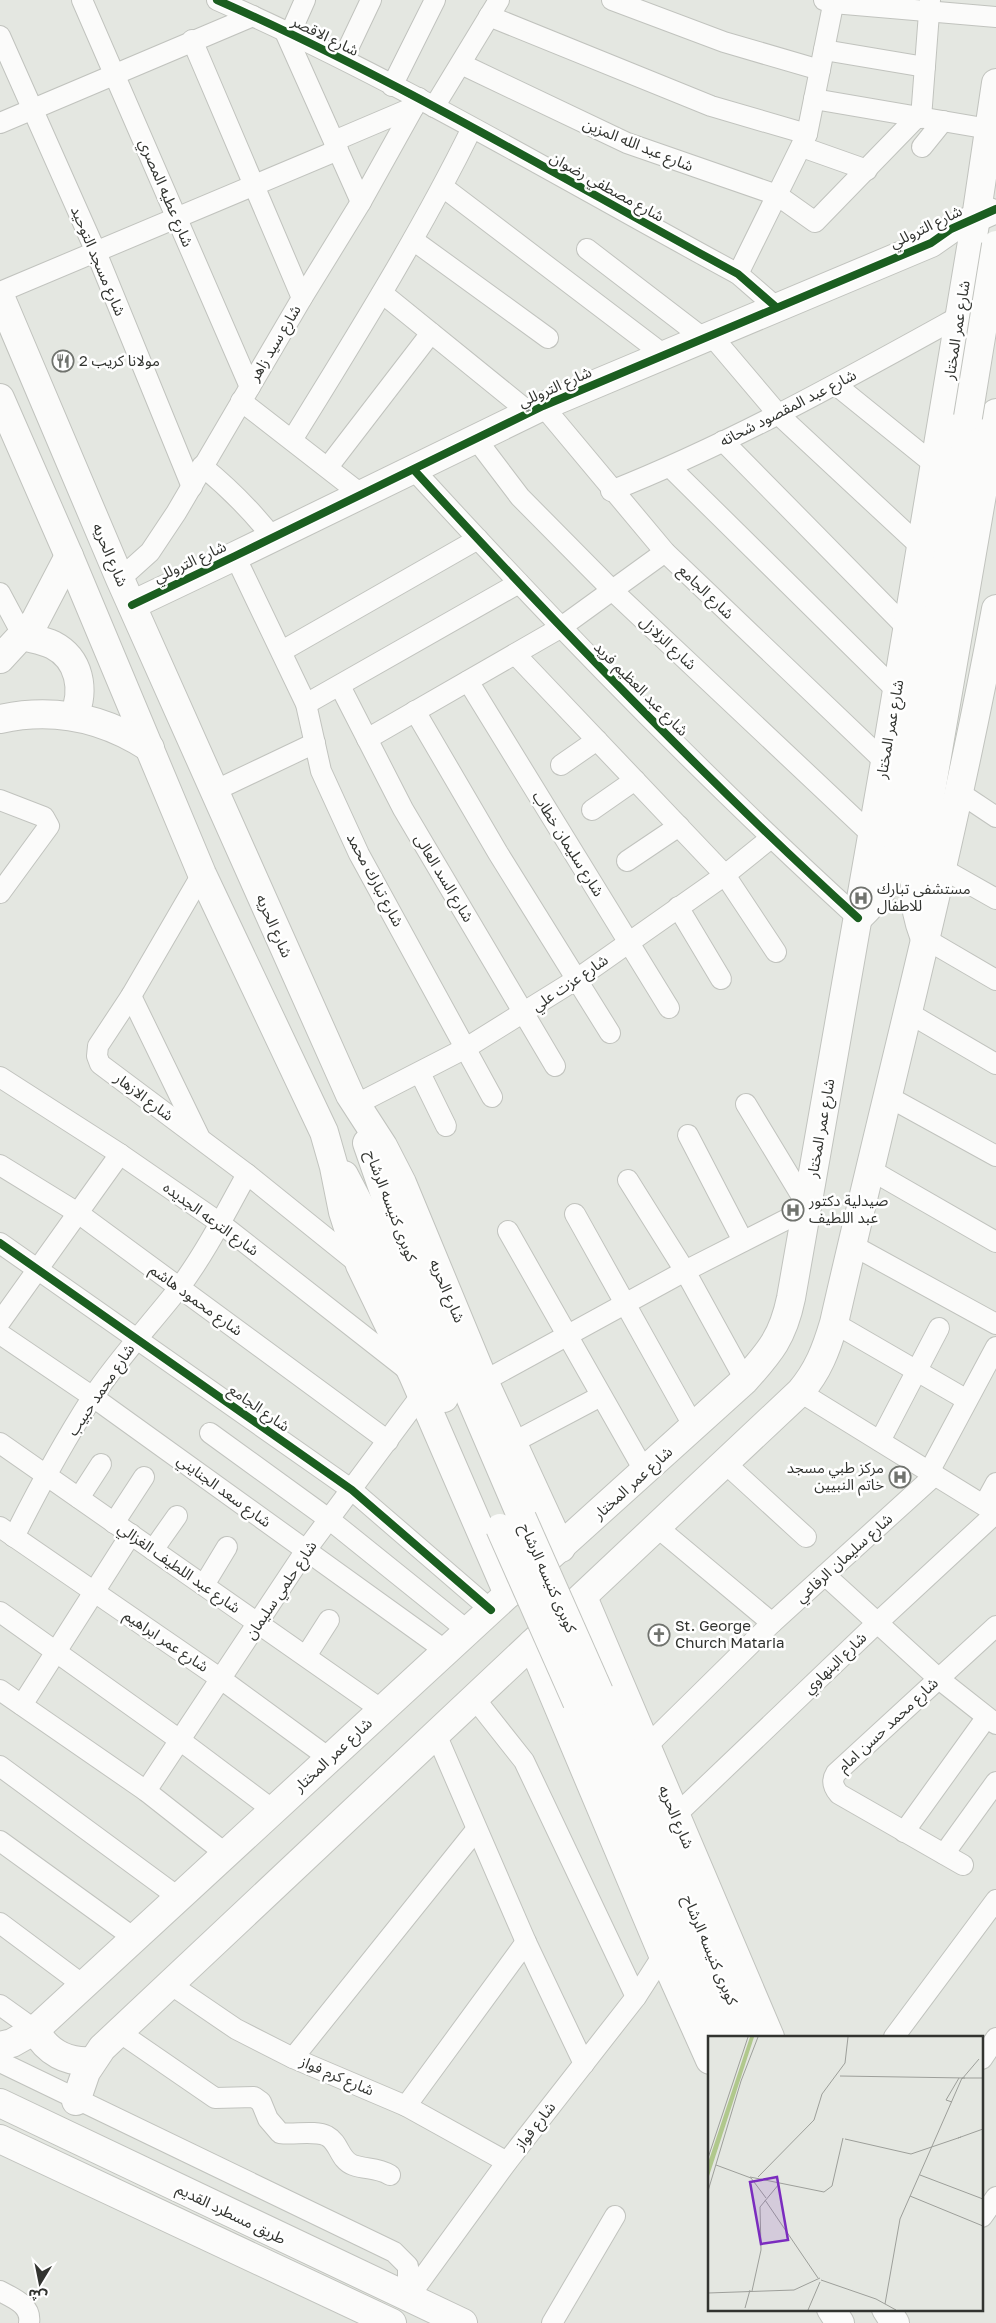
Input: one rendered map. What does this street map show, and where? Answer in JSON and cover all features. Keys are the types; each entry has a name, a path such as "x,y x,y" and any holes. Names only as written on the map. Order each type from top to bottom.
{"main road":[{"name":"شارع عمر المختار","path":"0,2046 12,2043 34,2030 446,1651 694,1427 745,1380 772,1350 787,1316 807,1207 885,762 960,316 983,246 989,129 996,89"},
{"name":"شارع التروللي","path":"132,604 537,410 707,336 930,243 951,229 986,213"},
{"name":"شارع التروللي","path":"930,243 947,248 983,246 996,237"},
{"path":"858,918 877,900 890,877 895,856 968,417 983,246"},
{"name":"شارع الحريه","path":"0,296 120,579 214,791 359,1110 382,1146 402,1184 484,1381 512,1443 523,1522 561,1548"},
{"path":"960,316 972,311 996,309"},
{"path":"0,398 69,556 202,874 317,1117 329,1150 343,1212 360,1265 418,1385 492,1556 500,1602"},
{"path":"924,938 914,903 915,884 995,418"},
{"path":"0,659 23,636 47,602 69,556"},
{"path":"76,2101 92,2061 102,2048 800,1392 819,1367 826,1353 834,1323 924,938 943,869 960,793 988,691 996,611"},
{"path":"23,636 54,646 71,661 77,672 80,689 79,706 74,716"},
{"path":"0,719 46,714 74,716 118,729 150,748"},
{"name":"كوبرى كنيسه الرشاح","path":"359,1110 372,1163 392,1215 523,1522 586,1691 722,2036"},
{"name":"كوبرى كنيسه الرشاح","path":"329,1150 369,1222 523,1522"},
{"path":"492,1556 499,1561 516,1564 533,1559 539,1554 549,1534 523,1522"},
{"name":"شارع الحريه","path":"583,1596 586,1691 663,1955 708,2056"},
{"name":"شارع الحريه","path":"532,1644 647,1746 770,2036"},
{"name":"كوبرى كنيسه الرشاح","path":"586,1691 747,2036"},
{"path":"34,2030 46,2046 62,2058 92,2061"},
{"name":"طريق مسطرد القديم","path":"0,2103 464,2323"},
{"name":"طريق مسطرد القديم","path":"2,2144 392,2323"},
{"path":"827,2310 829,2323"},
{"path":"832,2310 840,2323"}],"street":[{"name":"شارع عطيه المصري","path":"82,0 176,218 245,394"},
{"path":"305,0 288,33 361,202"},
{"path":"343,59 371,0"},
{"path":"392,86 435,0"},
{"path":"612,0 724,42 820,70"},
{"path":"738,274 804,140 824,50 830,1 930,6 996,17"},
{"name":"شارع الاقصر","path":"230,3 343,59 422,104"},
{"path":"494,8 711,106 804,140 867,170 919,117 930,6"},
{"name":"شارع سيد زاهر","path":"120,579 150,552 192,487 202,466 302,298 422,104 461,64 494,8"},
{"path":"0,123 192,40 253,16"},
{"name":"شارع مسجد التوحيد","path":"0,36 96,252 192,487"},
{"path":"192,40 302,298"},
{"path":"824,50 925,67"},
{"name":"شارع عبد الله المزين","path":"461,64 627,143 777,195 816,222 867,170"},
{"path":"814,99 989,129"},
{"path":"0,292 254,186 422,104"},
{"name":"شارع مصطفي رضوان","path":"422,104 472,128 738,274 776,307"},
{"path":"922,146 943,121"},
{"path":"292,440 444,187 472,128"},
{"path":"444,187 664,355"},
{"path":"413,240 548,338"},
{"path":"587,249 707,336 778,414 921,547"},
{"name":"شارع الجامع","path":"382,293 432,333 537,410 665,552 885,762"},
{"name":"شارع عبد المقصود شحاته","path":"611,491 670,467 836,385 960,316"},
{"path":"328,467 432,333"},
{"path":"836,385 935,465"},
{"path":"245,394 292,440 362,495"},
{"name":"شارع الزلازل","path":"476,439 520,497 613,591 872,835"},
{"path":"723,441 907,628"},
{"path":"202,466 229,488 273,538"},
{"path":"670,467 897,691"},
{"name":"شارع عبد العظيم فريد","path":"414,470 560,628 770,838 858,918"},
{"path":"282,651 478,539"},
{"path":"367,739 560,628 665,552"},
{"name":"شارع تبارك محمد","path":"235,556 306,704 321,771 359,854 492,1097"},
{"path":"306,704 519,583"},
{"path":"0,593 23,636"},
{"path":"515,654 725,875 776,952"},
{"name":"شارع سليمان خطاب","path":"468,681 670,1008"},
{"name":"شارع السد العالى","path":"340,686 403,809 555,1066"},
{"path":"415,711 498,853 610,1033"},
{"path":"561,765 597,740"},
{"path":"214,791 315,743"},
{"path":"592,810 635,780"},
{"path":"960,793 996,817"},
{"path":"0,800 44,817 48,821 48,828 0,893"},
{"path":"627,861 679,826"},
{"name":"شارع عزت علي","path":"359,1110 525,1013 577,979 725,875 770,838"},
{"path":"943,869 996,900"},
{"name":"شارع الازهار","path":"202,874 131,996 98,1046 98,1060 100,1064 247,1174 360,1265"},
{"path":"678,907 721,979"},
{"path":"924,938 996,980"},
{"path":"131,996 202,1140"},
{"path":"907,1012 996,1064"},
{"path":"420,1073 446,1126"},
{"name":"شارع الترعه الجديده","path":"0,1077 120,1154 220,1223 418,1385"},
{"path":"887,1096 996,1156"},
{"path":"484,1381 807,1207 746,1104"},
{"path":"688,1135 743,1241"},
{"path":"0,1322 120,1154"},
{"name":"شارع محمود هاشم","path":"0,1165 78,1213 388,1441"},
{"path":"869,1169 996,1242"},
{"name":"شارع محمد حبيب","path":"7,1532 46,1475 92,1397 136,1338 180,1287 220,1223 247,1174"},
{"path":"628,1180 685,1272 745,1380"},
{"path":"575,1214 694,1427"},
{"path":"508,1231 645,1472"},
{"name":"شارع الجامع","path":"0,1243 352,1490 500,1602"},
{"path":"852,1244 996,1324"},
{"path":"834,1323 967,1400"},
{"path":"880,1442 939,1328"},
{"name":"شارع سعد الجنايني","path":"0,1334 92,1397 446,1651"},
{"name":"شارع سليمان الرفاعي","path":"647,1746 772,1623 932,1473 967,1400 996,1347"},
{"name":"شارع حلمي سليمان","path":"146,1791 181,1741 306,1550 388,1441 418,1385"},
{"path":"800,1392 992,1510"},
{"path":"512,1443 601,1396"},
{"path":"210,1433 330,1520 468,1631"},
{"name":"شارع عبد اللطيف الغزالي","path":"0,1443 382,1710"},
{"path":"725,1463 806,1537"},
{"path":"79,1498 101,1464"},
{"path":"114,1522 144,1477"},
{"name":"شارع البنهاوي","path":"676,1815 992,1510 996,1484"},
{"path":"153,1550 177,1516"},
{"path":"657,1527 772,1623"},
{"name":"شارع عمر ابراهيم","path":"7,1532 221,1679 329,1758"},
{"path":"22,1705 131,1534"},
{"path":"204,1585 227,1547"},
{"path":"825,1575 876,1624 991,1721 904,1832"},
{"path":"0,1612 181,1741 273,1810"},
{"path":"306,1656 329,1620"},
{"name":"شارع محمد حسن امام","path":"962,1865 839,1794 834,1788 833,1780 836,1773 996,1626"},
{"path":"0,1690 146,1791 226,1854"},
{"path":"474,1698 524,1761 636,1997"},
{"path":"436,1734 526,1942 584,2064"},
{"path":"0,1766 178,1897"},
{"path":"944,1854 996,1782"},
{"path":"293,2058 476,1830"},
{"path":"0,1841 134,1938"},
{"path":"895,2036 996,1900"},
{"path":"0,1923 83,1985"},
{"path":"406,2106 526,1942"},
{"name":"شارع فواز","path":"408,2298 507,2162 636,1997 663,1955"},
{"name":"شارع كرم فواز","path":"170,1984 236,2029 293,2058 406,2106 507,2162"},
{"path":"0,2005 34,2030"},
{"path":"119,2032 215,2098 254,2098 261,2102 268,2119 280,2133 327,2136 335,2144 346,2161 352,2165 375,2168 390,2175"},
{"path":"984,2055 996,2038"},
{"path":"0,2062 76,2101 394,2252 408,2266 408,2298"},
{"path":"552,2323 615,2216"},
{"path":"0,2291 26,2307 30,2318 29,2323"}],"cycle path":[{"path":"217,0 350,63 481,132 738,274 776,307"},
{"path":"132,605 543,406 931,243 951,229 996,209"},
{"path":"414,470 521,585 686,755 858,918"},
{"path":"0,1243 352,1490 491,1610"}],"place":[{"name":"مولانا كريب 2","path":"63,361"},
{"name":"مستشفى تبارك للاطفال","path":"861,898"},
{"name":"صيدلية دكتور عبد اللطيف","path":"793,1210"},
{"name":"مركز طبي مسجد خاتم النبيين","path":"900,1477"},
{"name":"St. George Church Mataria","path":"659,1635"}]}
